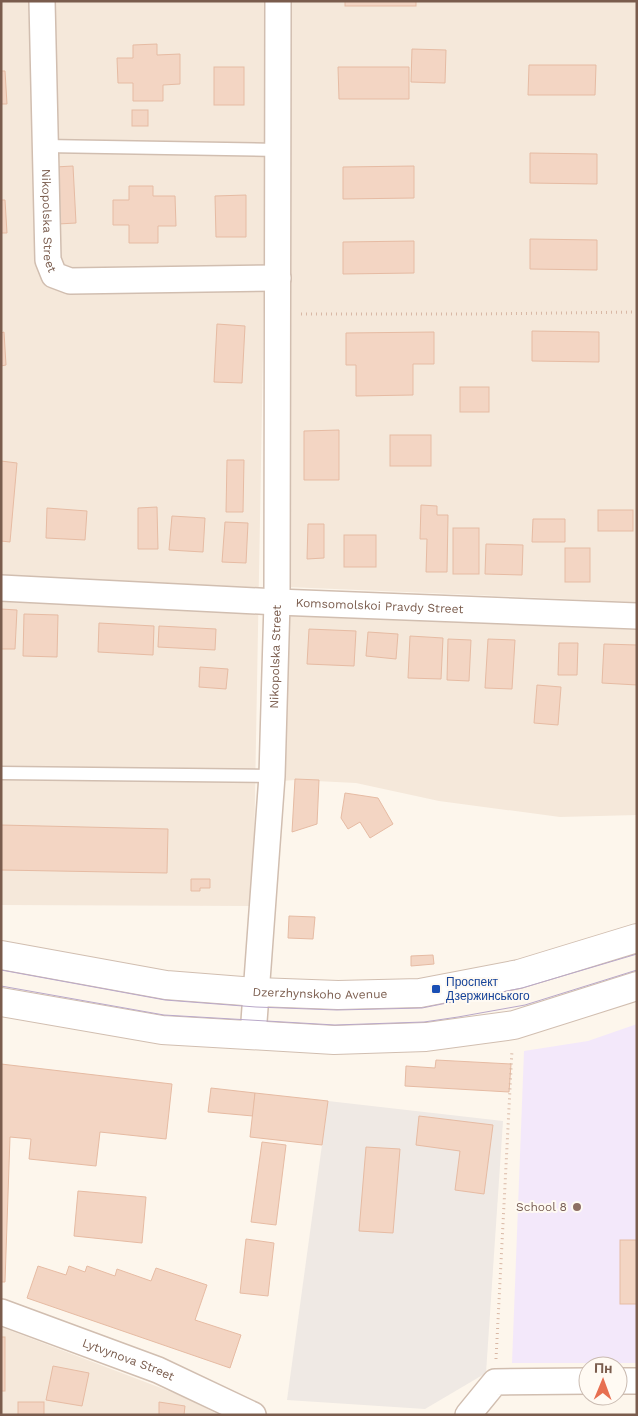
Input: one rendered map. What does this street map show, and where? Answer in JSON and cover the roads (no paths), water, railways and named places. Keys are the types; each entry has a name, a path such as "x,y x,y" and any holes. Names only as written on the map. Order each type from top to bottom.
{"street":[{"name":"Nikopolska Street","path":"42,1 48,260 54,275 70,281 278,278"},
{"name":"Nikopolska Street","path":"253,1035 272,776 277,602 278,1"},
{"name":"Komsomolskoi Pravdy Street","path":"1,588 277,602 637,616"},
{"name":"Dzerzhynskoho Avenue","path":"1,955 166,986 338,995 420,992 519,974 637,938"},
{"path":"1,1002 162,1030 334,1040 426,1037 514,1025 637,986"},
{"name":"Lytvynova Street","path":"1,1312 158,1370 253,1415"},
{"path":"468,1415 495,1382 578,1381"}],"lane":[{"path":"45,146 278,150"},
{"path":"1,773 272,776"}],"tram line":[{"path":"1,970 165,1000 256,1007 337,1010 422,1008 522,988 637,954"},
{"path":"1,986 164,1015 335,1025 424,1022 525,1005 637,970"}],"place":[{"name":"Проспект Дзержинського","path":"436,989"},
{"name":"School 8","path":"577,1207"}]}
